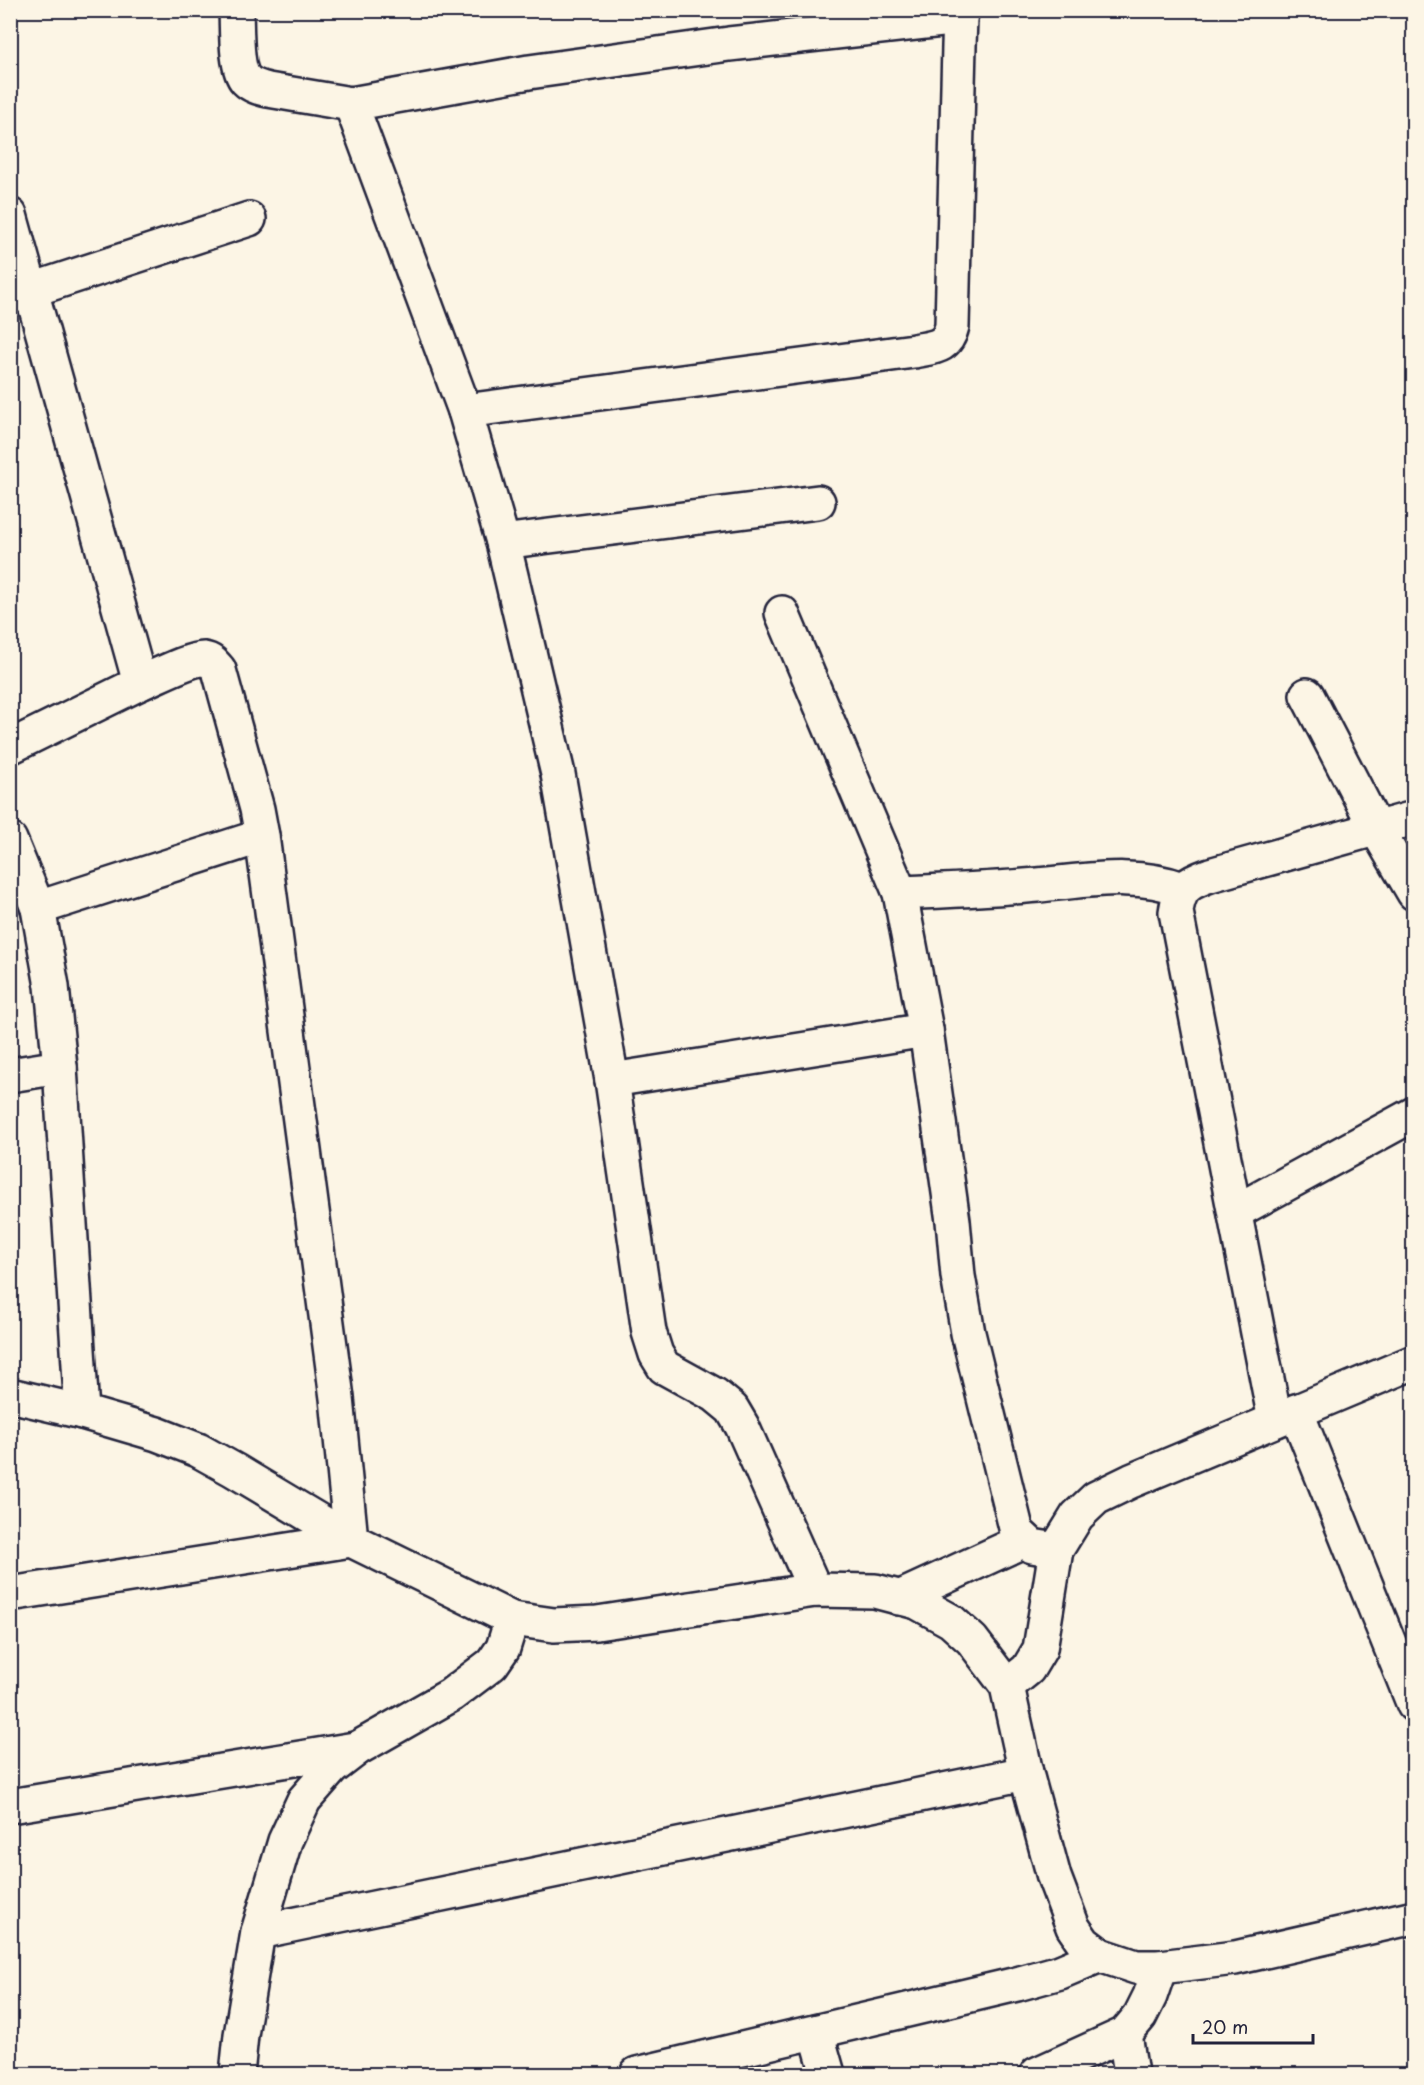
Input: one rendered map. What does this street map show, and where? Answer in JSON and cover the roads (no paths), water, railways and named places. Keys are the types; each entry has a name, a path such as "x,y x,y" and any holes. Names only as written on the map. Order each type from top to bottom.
{"street":[{"path":"236,10 240,68 246,80 267,90 351,104 529,72 961,14 952,326 949,338 944,343 914,351 465,411"},
{"path":"351,104 465,411 503,542 558,774 612,1080 649,1332 656,1354 664,1367 715,1395 732,1409 742,1426 815,1590"},
{"path":"10,214 21,294 140,683"},
{"path":"21,294 249,219"},
{"path":"503,542 818,502"},
{"path":"782,613 900,893 926,1030 958,1276 968,1333 1017,1532 1032,1546 1056,1550"},
{"path":"10,747 140,683 194,660 204,659 213,662 219,670 257,809 262,836 337,1398 351,1540"},
{"path":"1308,695 1377,830 1413,893"},
{"path":"1413,818 1193,880 1183,889 1176,912 1236,1212 1286,1415 1413,1705"},
{"path":"38,909 262,836"},
{"path":"10,840 38,909 51,986 60,1067 82,1413"},
{"path":"900,893 1038,885 1106,878 1144,879 1165,882 1183,889"},
{"path":"612,1080 926,1030"},
{"path":"10,1075 60,1067"},
{"path":"1236,1212 1413,1114"},
{"path":"1007,1686 1029,1669 1040,1649 1056,1550 1077,1516 1096,1498 1131,1481 1413,1362"},
{"path":"10,1395 157,1434 198,1450 351,1540 512,1619 554,1625 597,1623 815,1590 875,1591 917,1602 951,1621 972,1640 1007,1686 1026,1773 1054,1876 1074,1927 1084,1943 1101,1955 1136,1967 1160,1967 1236,1958 1413,1917"},
{"path":"10,1594 351,1540"},
{"path":"899,1598 1024,1540"},
{"path":"237,2074 240,2035 258,1932 285,1841 304,1800 332,1768 358,1748 451,1695 492,1664 503,1648 512,1619"},
{"path":"10,1806 358,1748"},
{"path":"258,1932 1026,1773"},
{"path":"637,2074 1017,1984 1060,1972 1101,1955"},
{"path":"1037,2074 1125,2034 1140,2016 1160,1967"},
{"path":"816,2032 828,2074"},
{"path":"1125,2034 1131,2074"}]}
